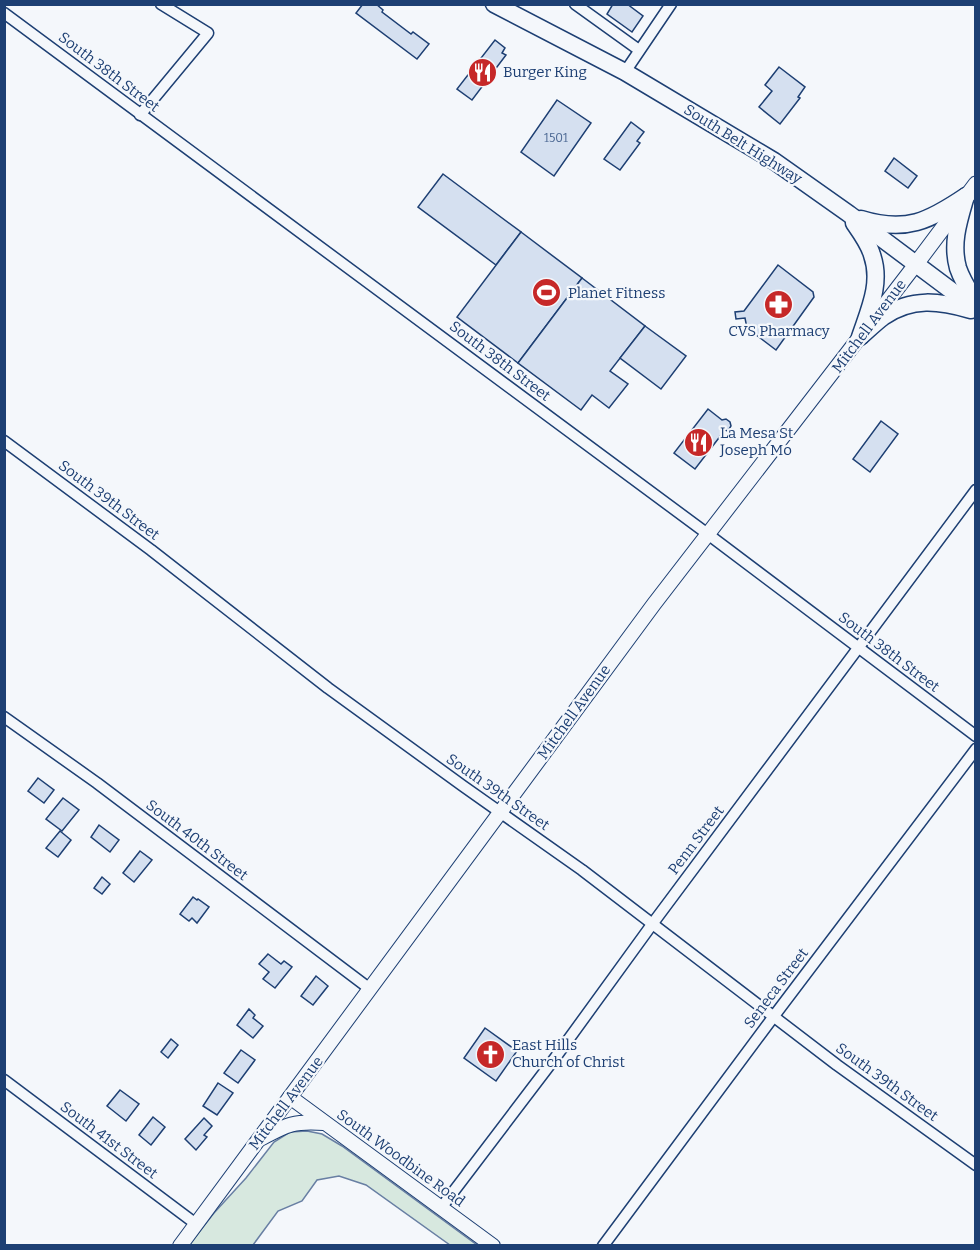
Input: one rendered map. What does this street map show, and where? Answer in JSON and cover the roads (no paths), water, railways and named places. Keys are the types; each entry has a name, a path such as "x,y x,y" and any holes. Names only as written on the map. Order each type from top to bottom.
{"main road":[{"name":"South Belt Highway","path":"495,4 625,72 774,161 849,214 975,310"},
{"path":"849,214 885,225 921,222 947,209 971,190"},
{"path":"971,190 956,236 956,253 958,268 975,302"},
{"name":"Mitchell Avenue","path":"916,264 971,190"},
{"path":"849,214 872,254 876,271 874,292 860,337"},
{"path":"860,337 883,317 912,303 944,303 975,310"}],"street":[{"path":"140,115 208,33 161,4"},
{"path":"575,4 639,50"},
{"path":"625,72 671,4"},
{"name":"South 38th Street","path":"4,13 709,535 975,736"},
{"name":"Mitchell Avenue","path":"180,1245 654,604 916,264"},
{"name":"South 39th Street","path":"4,441 151,550 328,688 582,870 837,1065 975,1165"},
{"name":"Penn Street","path":"441,1208 555,1058 975,490"},
{"name":"South 40th Street","path":"4,717 97,783 370,989"},
{"name":"Seneca Street","path":"603,1245 975,749"},
{"name":"South 41st Street","path":"4,1080 196,1224"},
{"name":"South Woodbine Road","path":"290,1097 493,1245"},
{"path":"258,1140 293,1123 326,1124"}],"place":[{"name":"Burger King","path":"482,72"},
{"name":"Planet Fitness","path":"547,293"},
{"name":"CVS Pharmacy","path":"779,304"},
{"name":"La Mesa St Joseph Mo","path":"699,442"},
{"name":"East Hills Church of Christ","path":"491,1054"}]}
